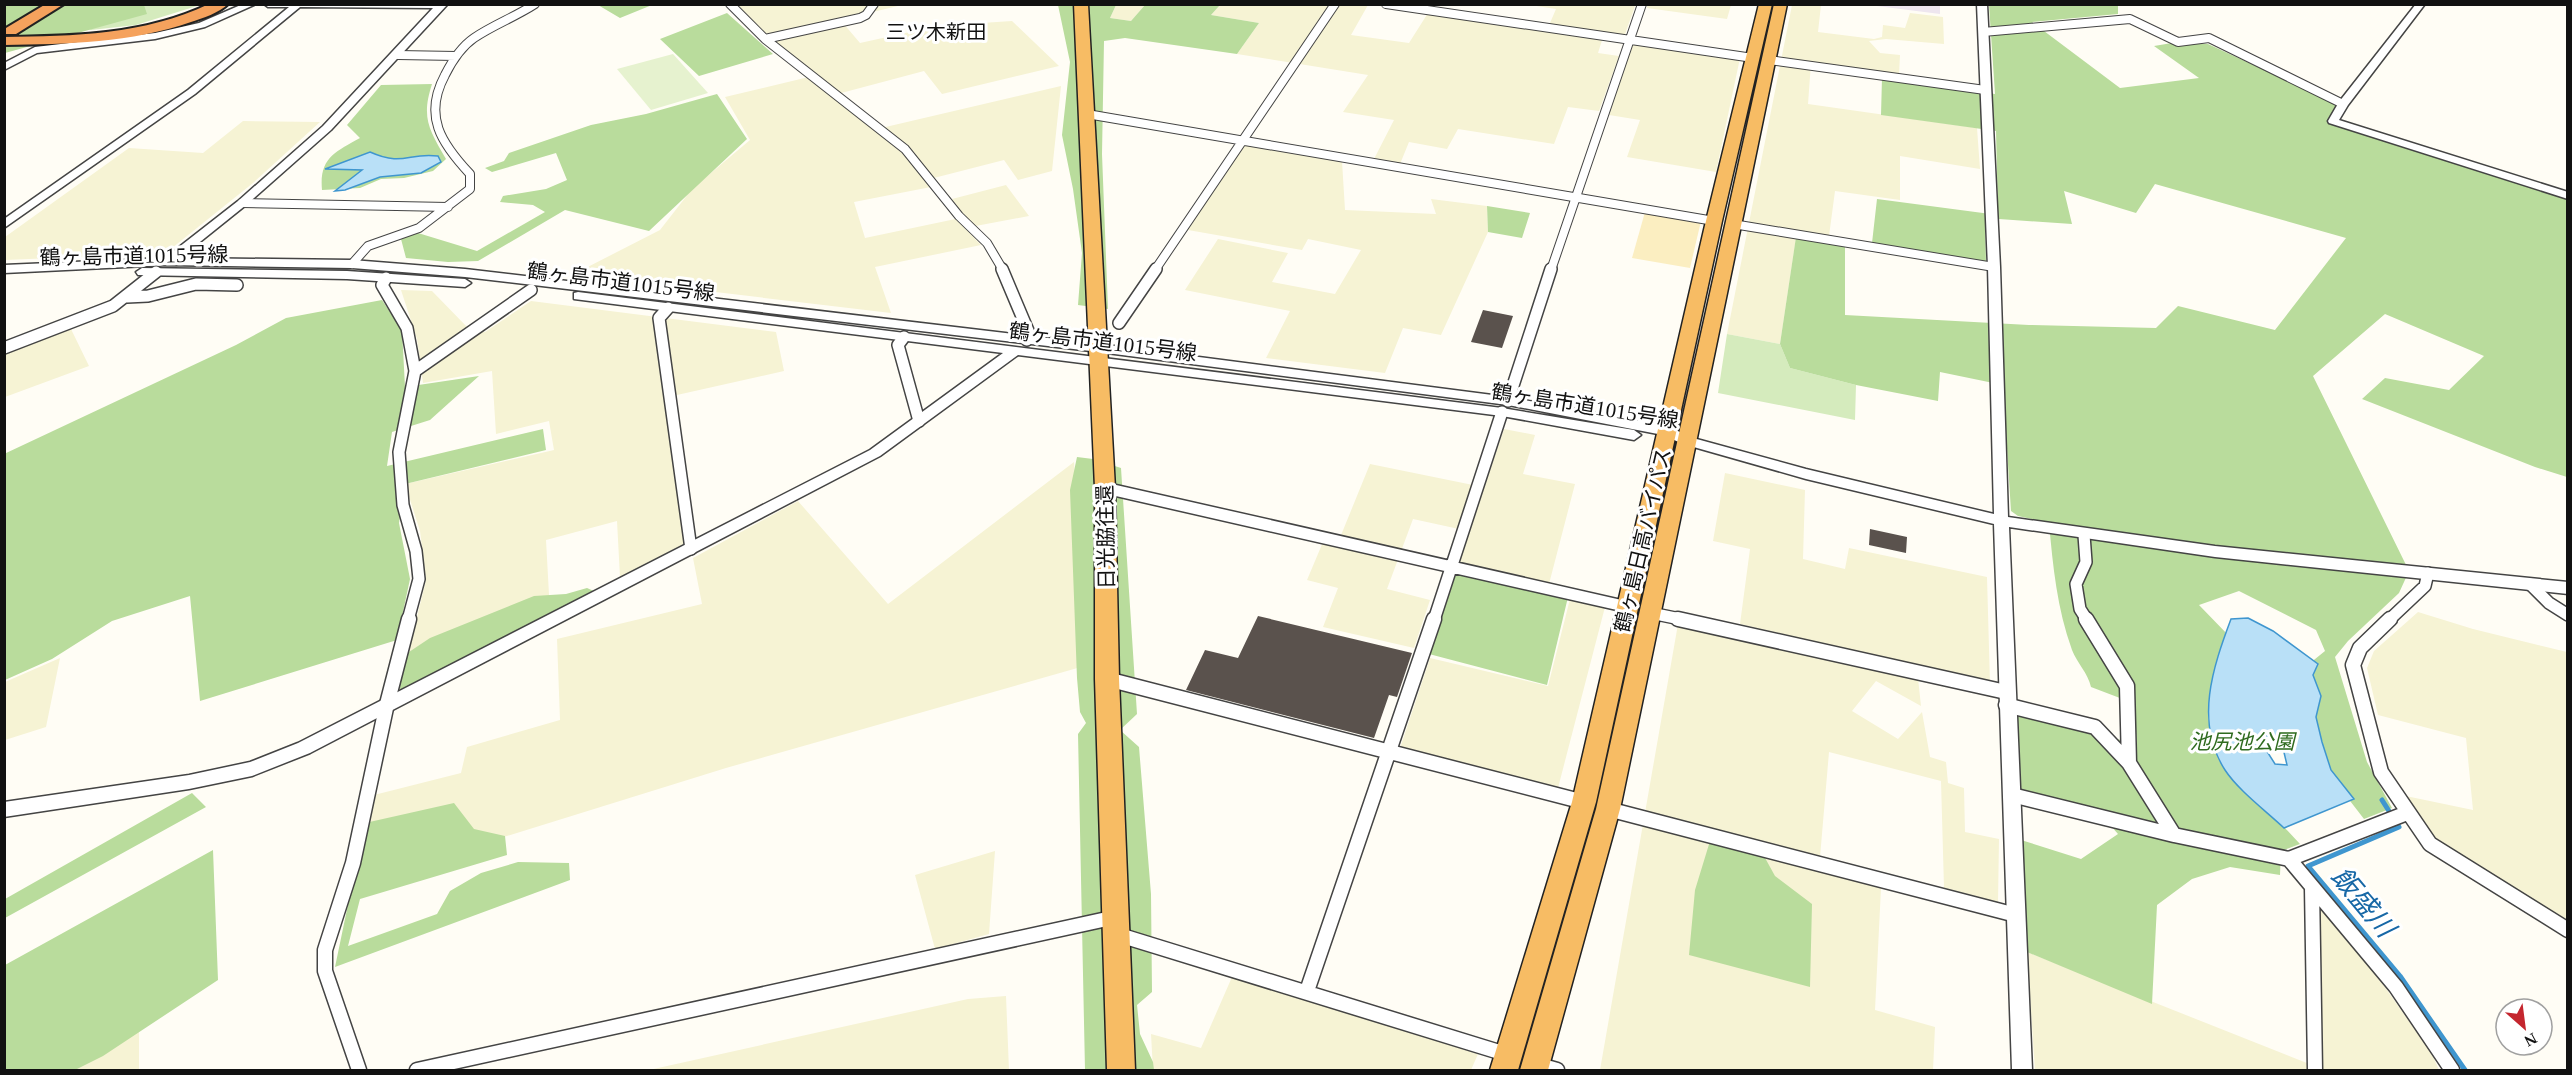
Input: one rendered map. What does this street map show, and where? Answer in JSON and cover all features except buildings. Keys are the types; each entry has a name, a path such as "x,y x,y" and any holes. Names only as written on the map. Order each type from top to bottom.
{"highway":[{"path":"6,34 31,4"},
{"path":"6,34 46,4"},
{"path":"6,34 57,4"},
{"path":"6,34 99,34 134,29 197,12 211,4"},
{"path":"6,34 108,37 143,32 205,13 221,4"},
{"name":"日光脇往還","path":"1081,4 1105,488 1107,679 1121,1071"},
{"name":"鶴ヶ島日高バイパス","path":"1673,438 1732,224 1761,59 1766,4"},
{"name":"鶴ヶ島日高バイパス","path":"1542,1068 1608,809 1639,610 1714,220 1761,59 1781,4"},
{"name":"鶴ヶ島日高バイパス","path":"1507,1063 1639,610"}],"street":[{"path":"4,67 35,50 155,36 202,24 252,4"},
{"path":"268,4 442,5"},
{"path":"352,264 368,246 419,228 470,189 472,180 441,138 435,118 436,92 456,56 475,37 535,4"},
{"path":"4,810 189,782 252,769 304,748 386,708 875,453 1021,346 1029,333 999,261 987,243 959,216 905,149 875,123 832,94 804,68 779,52 730,4"},
{"path":"765,39 860,18 866,15 874,4"},
{"path":"1119,323 1335,4"},
{"path":"1386,4 1985,90"},
{"path":"1307,991 1391,751 1575,196 1642,4"},
{"path":"1982,4 1994,267 2006,699 2012,795 2022,1071"},
{"path":"2421,4 2332,119 2338,125 2568,196"},
{"path":"4,225 178,102 244,52 297,5"},
{"path":"168,261 242,202 327,128 398,55 442,5"},
{"path":"1983,32 2130,19 2178,42 2209,38 2343,104"},
{"path":"398,55 456,56"},
{"path":"1087,114 1714,220"},
{"path":"242,202 448,207"},
{"path":"1732,224 1994,267"},
{"name":"鶴ヶ島市道1015号線","path":"4,269 168,261 352,264 552,282 1021,346"},
{"path":"4,348 97,314 127,297 156,272"},
{"name":"鶴ヶ島市道1015号線","path":"4,279 156,272 386,278 531,290 904,337 1099,354 1505,407 1673,438 1865,492 2002,521 2084,535 2181,548 2568,588"},
{"path":"358,1071 325,971 325,950 353,863 386,708 419,579 417,551 403,505 399,452 415,371 407,328 382,285 386,278"},
{"path":"127,297 148,296 196,284 237,285"},
{"path":"415,371 531,290"},
{"path":"668,308 659,318 691,549"},
{"path":"904,337 898,345 919,421"},
{"path":"1105,488 1639,610 2006,699 2095,727 2129,763 2174,835"},
{"path":"2084,535 2086,562 2076,584 2080,609 2127,686 2129,763"},
{"path":"2428,573 2425,586 2360,648 2353,665 2381,772 2430,844 2568,930"},
{"path":"2530,584 2549,603 2568,615"},
{"path":"1107,679 1584,802"},
{"path":"2012,795 2174,835 2289,859 2407,813"},
{"path":"1608,809 2016,915"},
{"path":"2289,859 2396,987 2452,1071"},
{"path":"2312,888 2315,1071"},
{"path":"417,1071 1116,926 1307,991 1507,1063"}],"shaded area":[{"path":"1623,4 1635,6 1624,37 1604,34 1598,53 1619,56 1599,111 1568,107 1554,144 1458,129 1447,149 1409,142 1400,164 1374,159 1394,120 1343,112 1368,75 1237,54 1259,23 1211,15 1220,5 1368,5 1351,35 1409,43 1428,13 1547,30 1556,9 1530,5"},
{"path":"1647,4 1731,5 1727,19 1647,8"},
{"path":"735,5 902,5 768,37"},
{"path":"1116,5 1145,5 1131,21 1110,18"},
{"path":"1792,5 1821,5 1818,32 1874,39 1882,37 1883,25 1905,28 1910,13 1943,17 1944,44 1886,39 1869,41 1880,53 1900,55 1899,75 1811,63 1808,104 1977,128 1980,169 1900,156 1900,200 1835,191 1829,236 1797,231 1780,344 1727,334"},
{"path":"1869,5 1940,5 1940,14"},
{"path":"1012,21 1059,66 942,94 924,71 830,96 877,129 1061,86 1052,171 1018,180 1004,160 926,180 931,187 854,202 865,238 965,217 952,199 1006,185 1029,216 965,228 981,245 875,267 891,313 572,275 660,230 692,189 750,140 725,97 817,75 771,39 843,23 860,43 937,26"},
{"path":"1633,43 1740,58 1716,172 1627,157 1640,120 1609,115"},
{"path":"243,121 320,122 253,183 172,248 149,254 5,260 5,237 129,148 203,153"},
{"path":"1244,143 1342,161 1345,210 1436,214 1431,199 1487,206 1488,232 1441,335 1403,328 1385,373 1266,358 1290,311 1185,290 1218,239 1288,253 1272,282 1335,294 1361,250 1308,239 1302,250 1188,230"},
{"path":"401,290 432,291 470,330 485,332 531,301 776,332 784,371 668,397 690,541 620,577 617,521 546,540 550,613 399,691 426,580 420,531 405,484 554,450 549,421 496,434 492,371 423,383 417,339"},
{"path":"70,327 89,366 5,397 5,352"},
{"path":"1504,429 1535,435 1523,474 1575,484 1549,584 1458,563"},
{"path":"1074,462 1088,665 726,768 359,882 374,795 461,773 467,747 560,720 557,639 702,604 693,558 798,501 888,604"},
{"path":"1370,464 1473,485 1459,529 1413,519 1387,589 1430,600 1414,648 1323,627 1338,588 1307,580 1323,542 1337,545"},
{"path":"1725,473 1805,490 1803,559 1845,569 1849,548 1987,577 1990,684 1740,624 1750,549 1713,541"},
{"path":"1570,599 1605,607 1558,788 1400,748 1430,658 1548,686"},
{"path":"2418,612 2473,629 2567,652 2567,923 2437,841 2401,795 2473,810 2466,738 2378,715 2367,668 2374,651"},
{"path":"1678,624 1918,678 1921,706 1876,681 1852,711 1898,739 1922,712 1930,757 1946,762 1948,783 1964,788 1965,832 1999,839 1998,902 1944,888 1941,781 1829,752 1819,869 1881,888 1875,1010 1935,1027 1933,1070 1600,1070"},
{"path":"60,658 46,727 5,740 5,682"},
{"path":"995,851 989,934 935,949 915,875"},
{"path":"2319,906 2382,983 2432,1054 2439,1070 2035,1070 2027,952 2322,1069"},
{"path":"1232,977 1478,1054 1471,1070 1153,1070 1151,1034 1201,1048"},
{"path":"1006,996 1009,1070 649,1070 968,999"},
{"path":"139,1023 139,1070 49,1070"}],"green space":[{"path":"4,5 144,5 147,14 5,53"},
{"path":"5,5 200,5 136,25 91,30"},
{"path":"598,5 652,5 620,18"},
{"path":"1058,5 1116,5 1110,18 1131,21 1145,5 1220,5 1211,15 1259,23 1237,54 1125,38 1104,41 1102,154 1108,309 1078,305 1082,253 1073,189 1062,135 1070,62"},
{"name":"池尻池公園","path":"1989,5 2118,5 2118,14 2032,22 2120,88 2199,78 2154,46 2172,43 2208,44 2338,104 2328,122 2567,198 2567,477 2535,467 2362,399 2385,378 2449,390 2484,356 2385,314 2313,376 2409,571 2399,593 2348,641 2335,657 2367,762 2392,808 2364,819 2320,762 2304,668 2325,651 2316,630 2239,591 2199,605 2231,638 2253,794 2300,844 2281,851 2280,875 2230,867 2192,879 2157,905 2152,1004 2027,952 2021,840 2081,859 2118,834 2097,810 2021,791 2017,714 2137,744 2133,703 2091,687 2072,650 2059,603 2049,523 2018,516 2011,511 2003,385 1940,372 1938,401 1856,385 1790,368 1780,344 1796,237 1845,246 1845,315 2029,325 2156,328 2178,306 2275,330 2346,238 2155,184 2136,213 2064,191 2072,224 1985,218 1986,263 1872,243 1877,199 1998,215 1996,131 1881,115 1882,78 1995,94"},
{"path":"727,13 773,54 699,76 660,39"},
{"path":"673,54 708,93 651,110 617,69"},
{"path":"432,84 427,106 428,123 446,159 433,171 404,178 381,179 360,188 322,190 323,170 330,157 360,138 347,125 381,85"},
{"path":"717,94 747,139 649,231 565,210 478,261 448,262 406,258 401,239 418,233 477,251 545,212 533,205 500,202 503,196 546,189 567,180 556,153 492,172 485,168 504,161 509,153 591,125 646,114"},
{"path":"1487,206 1530,213 1522,238 1488,232"},
{"path":"382,300 402,330 405,387 479,376 430,420 392,432 387,466 543,429 546,450 405,484 399,523 410,579 397,640 200,701 190,596 112,621 52,659 5,680 4,454 236,345 286,318"},
{"path":"1727,334 1780,344 1790,368 1856,385 1855,420 1718,393"},
{"path":"1077,457 1093,459 1121,468 1137,714 1120,730 1139,747 1151,894 1152,992 1137,1005 1140,1034 1153,1062 1154,1070 1085,1070 1078,734 1086,723 1080,712 1077,678 1070,490"},
{"path":"1457,571 1568,597 1547,685 1429,654"},
{"path":"587,588 596,592 401,694 398,674 403,656 430,638 534,596 566,594"},
{"path":"192,793 206,807 5,918 5,899"},
{"path":"454,803 474,829 505,836 507,855 360,899 348,946 437,914 450,891 481,873 518,862 569,863 570,880 335,967 365,823"},
{"path":"1710,841 1764,856 1775,876 1812,904 1810,987 1689,955 1695,890"},
{"path":"213,850 218,980 103,1056 75,1070 5,1070 5,965"}],"sand":[{"path":"1645,212 1701,221 1690,268 1632,258"}],"water":[{"path":"370,152 399,159 438,156 441,162 421,173 380,177 345,190 335,191 362,170 325,169"},
{"path":"2248,618 2273,631 2318,664 2313,675 2321,696 2316,717 2322,742 2331,770 2354,799 2284,828 2245,793 2225,770 2210,733 2209,714 2213,675 2231,619","holes":["2264,736 2273,736 2282,744 2287,765 2275,764 2261,742"]}],"waterway":[{"name":"飯盛川","path":"2382,800 2399,827 2308,866 2400,976 2465,1070"}],"district":[{"name":"三ツ木新田","path":"936,32"}]}
